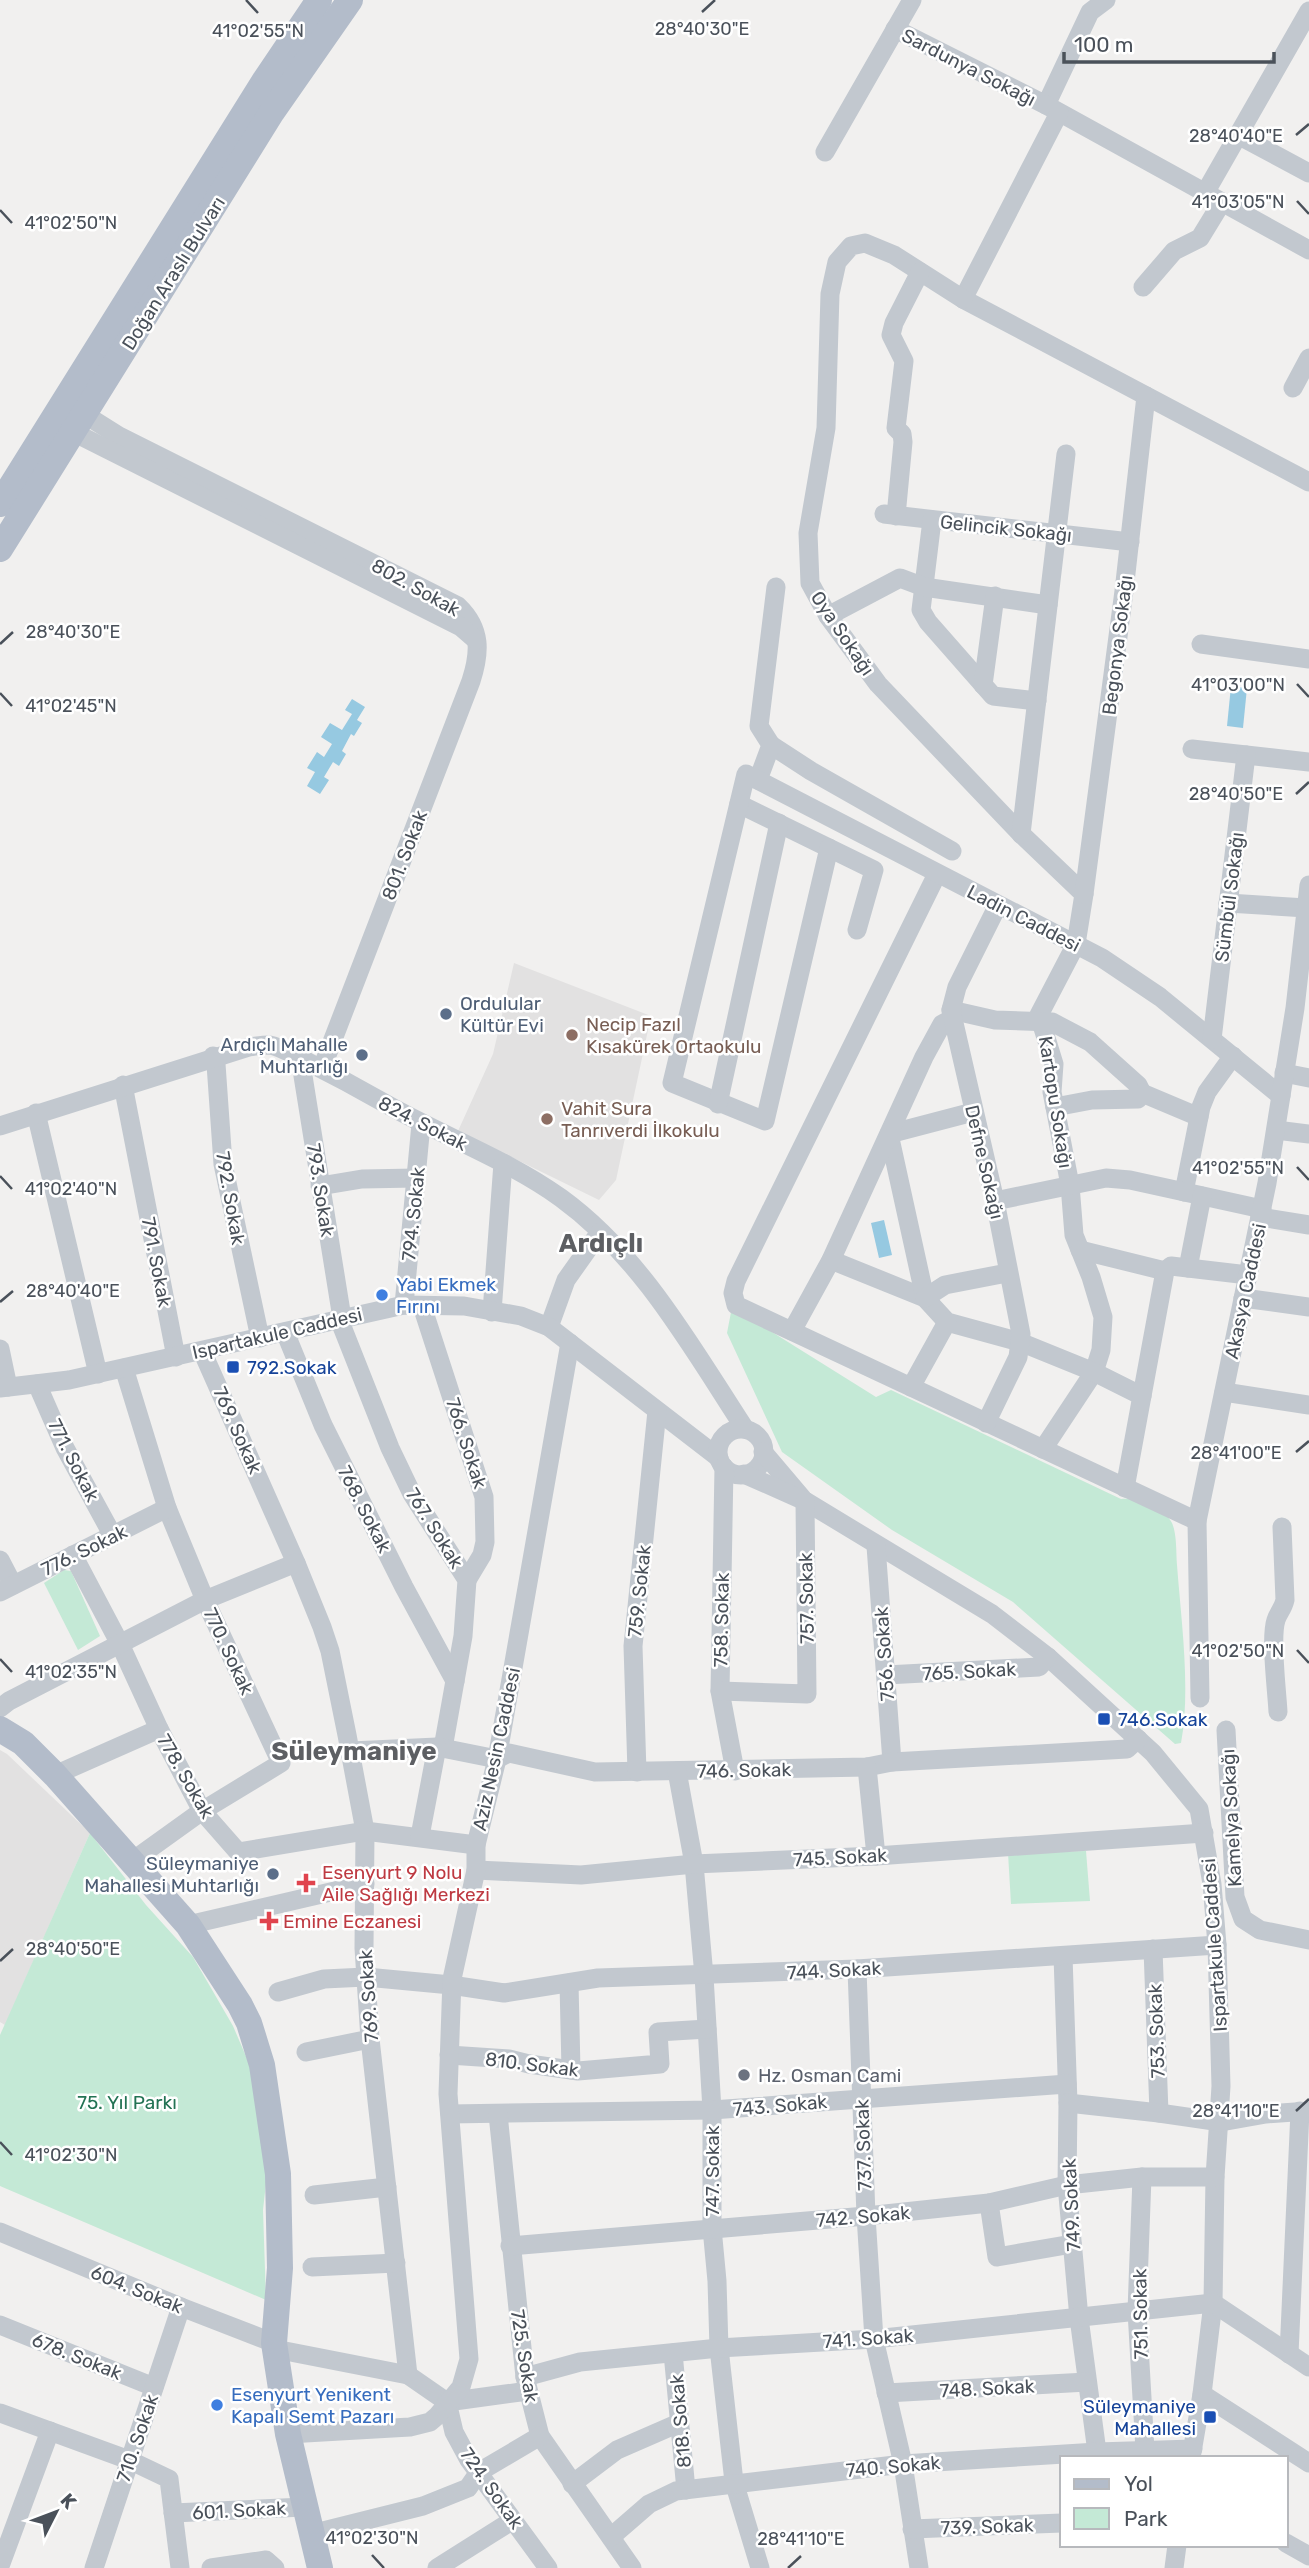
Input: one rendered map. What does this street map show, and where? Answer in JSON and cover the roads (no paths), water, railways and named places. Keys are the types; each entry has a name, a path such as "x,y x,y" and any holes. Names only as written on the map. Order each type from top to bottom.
{"main road":[{"name":"Doğan Araslı Bulvarı","path":"0,505 252,100 319,0"},
{"name":"Doğan Araslı Bulvarı","path":"0,549 272,112 350,0"},
{"path":"0,1728 23,1743 55,1775 188,1925 249,2023 262,2065 278,2174 280,2268 275,2346 288,2434 320,2568"}],"street":[{"path":"825,152 912,0"},
{"name":"Sardunya Sokağı","path":"895,29 1052,109 1090,12 1106,0"},
{"path":"1143,287 1174,251 1200,238 1238,135 1309,11"},
{"path":"963,299 1052,109 1309,250"},
{"path":"1238,135 1309,173"},
{"name":"Oya Sokağı","path":"1084,894 1021,834 878,684 828,616 810,583 808,533 826,428 830,294 837,262 851,246 865,243 894,255 963,299 1309,482"},
{"name":"Gelincik Sokağı","path":"920,272 894,323 891,335 904,361 896,428 903,442 889,515 1130,542"},
{"path":"1293,388 1309,358"},
{"name":"Begonya Sokağı","path":"1084,894 1130,542 1146,396"},
{"name":"802. Sokak","path":"78,423 461,627 477,641"},
{"path":"1021,834 1066,454"},
{"path":"932,520 921,610 928,622 993,696 1037,701"},
{"path":"828,616 900,578 924,587 1048,605"},
{"path":"776,587 759,726 771,745 811,771 952,851"},
{"path":"983,685 995,596"},
{"name":"801. Sokak","path":"314,1065 471,681 479,655 477,641"},
{"path":"1201,644 1309,659"},
{"path":"771,745 739,804 671,1083 765,1121 830,848"},
{"path":"1192,749 1309,762"},
{"name":"Sümbül Sokağı","path":"1212,1039 1246,755"},
{"name":"Ladin Caddesi","path":"752,777 1102,958 1160,997 1281,1096"},
{"path":"739,804 874,870 857,930"},
{"path":"719,1104 779,824"},
{"path":"937,874 736,1281 733,1293 736,1305 1197,1521"},
{"name":"Akasya Caddesi","path":"1200,1698 1197,1521 1261,1213 1284,1073 1302,1009 1309,885"},
{"path":"1076,944 1084,894"},
{"path":"1228,903 1306,908"},
{"path":"792,1331 831,1260 942,1024 952,1014 957,987 998,905"},
{"name":"Kartopu Sokağı","path":"1076,944 1039,1015 1054,1064 1052,1092 1070,1185 1074,1235 1091,1277 1102,1317 1101,1350 1094,1373"},
{"path":"952,1014 995,1020 1052,1022 1090,1042 1138,1084 1142,1093 1199,1117"},
{"name":"Defne Sokağı","path":"952,1014 995,1201 1021,1334 1018,1357 986,1423"},
{"name":"824. Sokak","path":"0,1126 213,1056 248,1047 271,1045 314,1065 421,1124 503,1163 559,1197 600,1232 632,1266 668,1313 745,1429"},
{"name":"792. Sokak","path":"213,1056 216,1064 223,1164 260,1338"},
{"path":"1188,1268 1199,1117 1207,1092 1233,1056"},
{"name":"793. Sokak","path":"314,1065 303,1076 340,1318"},
{"path":"1284,1073 1309,1077"},
{"name":"791. Sokak","path":"123,1085 176,1357"},
{"path":"1055,1107 1092,1100 1138,1099 1142,1093"},
{"path":"889,1134 973,1112"},
{"path":"36,1113 98,1374"},
{"name":"794. Sokak","path":"413,1305 416,1178 421,1124"},
{"path":"1276,1130 1309,1134"},
{"path":"889,1134 926,1298"},
{"path":"492,1312 503,1163"},
{"path":"320,1186 362,1179 416,1178"},
{"path":"995,1201 1106,1178 1130,1180 1193,1194 1309,1225"},
{"path":"549,1327 566,1280 600,1232"},
{"path":"1080,1250 1165,1270"},
{"path":"831,1260 926,1298 947,1322 1020,1342 1142,1396"},
{"path":"1125,1488 1165,1270 1171,1266 1248,1275"},
{"path":"926,1298 945,1285 1007,1273"},
{"path":"1243,1298 1309,1307"},
{"name":"Ispartakule Caddesi","path":"4,1387 98,1374 340,1318 413,1305 464,1306 520,1316 549,1327 722,1463"},
{"name":"766. Sokak","path":"413,1305 484,1497 485,1542 482,1555 467,1580"},
{"name":"767. Sokak","path":"340,1318 390,1448 412,1494 467,1580 463,1636 455,1681 420,1836"},
{"path":"911,1387 947,1322"},
{"name":"768. Sokak","path":"285,1332 323,1424 404,1587 455,1681"},
{"name":"Aziz Nesin Caddesi","path":"288,2434 410,2427 430,2422 461,2387 469,2359 450,2114 451,1985 476,1870 476,1845 497,1759 570,1343"},
{"path":"0,1349 4,1387"},
{"name":"769. Sokak","path":"202,1351 296,1563 330,1651 351,1751 365,1831 366,1977 370,2039 408,2375"},
{"name":"770. Sokak","path":"124,1368 167,1508 205,1600 281,1763 202,1811 131,1862"},
{"path":"1043,1449 1094,1373"},
{"name":"771. Sokak","path":"37,1384 65,1448 113,1536"},
{"path":"1224,1392 1309,1405"},
{"name":"759. Sokak","path":"637,1772 633,1646 657,1411"},
{"path":"745,1429 758,1438 764,1452 758,1467 744,1474 730,1472 722,1463 718,1448 725,1435 731,1431 745,1429"},
{"name":"Ispartakule Caddesi","path":"764,1452 805,1502"},
{"name":"758. Sokak","path":"722,1463 720,1691 735,1771"},
{"name":"Ispartakule Caddesi","path":"744,1474 805,1502 992,1614 1048,1657 1138,1739 1196,1801 1212,1884 1217,1945 1221,2122 1215,2177 1213,2303 1192,2453"},
{"name":"757. Sokak","path":"720,1691 807,1694 805,1502"},
{"name":"776. Sokak","path":"6,1588 167,1508"},
{"path":"1279,1712 1275,1641 1276,1618 1283,1610 1284,1600 1282,1527"},
{"name":"756. Sokak","path":"876,1546 892,1762"},
{"name":"778. Sokak","path":"73,1555 202,1811 238,1852 365,1831 476,1845"},
{"path":"0,1560 6,1588"},
{"path":"0,1708 205,1600 296,1563"},
{"name":"765. Sokak","path":"886,1675 1039,1667 1048,1657"},
{"path":"55,1775 159,1729"},
{"name":"Kamelya Sokağı","path":"1226,1730 1235,1897 1242,1919 1260,1930 1309,1940"},
{"name":"746. Sokak","path":"351,1751 440,1748 497,1759 509,1754 595,1772 735,1771 867,1767 892,1762 1127,1749 1138,1739"},
{"path":"867,1767 876,1856"},
{"name":"747. Sokak","path":"677,1771 694,1864 708,2029 712,2110 712,2228 719,2348 734,2482 760,2568"},
{"name":"745. Sokak","path":"476,1870 580,1875 694,1864 876,1856 1204,1833"},
{"path":"188,1925 365,1884"},
{"name":"744. Sokak","path":"278,1992 324,1979 366,1977 504,1993 598,1978 856,1969 1217,1945"},
{"name":"753. Sokak","path":"1153,1950 1159,2113"},
{"name":"749. Sokak","path":"1063,1956 1068,2093 1067,2185 1079,2318 1097,2452"},
{"name":"737. Sokak","path":"856,1969 860,2098 874,2339 903,2464 919,2568"},
{"path":"569,1983 571,2070"},
{"name":"810. Sokak","path":"449,2055 509,2059 571,2070 660,2064 658,2032 708,2029"},
{"path":"306,2052 370,2039"},
{"name":"743. Sokak","path":"450,2114 712,2110 860,2098 1068,2093 1159,2113 1221,2122 1305,2111"},
{"path":"1289,2354 1305,2111"},
{"name":"725. Sokak","path":"498,2114 526,2384 540,2436 632,2568"},
{"name":"742. Sokak","path":"510,2246 989,2203 1067,2185 1142,2177 1215,2177"},
{"name":"751. Sokak","path":"1142,2177 1138,2311 1145,2450"},
{"path":"314,2195 387,2187"},
{"path":"989,2203 997,2257 1072,2244"},
{"name":"604. Sokak","path":"0,2232 275,2346 408,2375"},
{"path":"312,2267 396,2263"},
{"path":"1213,2303 1309,2367"},
{"name":"741. Sokak","path":"447,2402 526,2384 580,2362 719,2348 874,2339 1213,2303"},
{"name":"710. Sokak","path":"94,2568 181,2307"},
{"name":"678. Sokak","path":"0,2325 154,2387"},
{"name":"818. Sokak","path":"673,2353 686,2490"},
{"path":"408,2375 447,2402"},
{"name":"748. Sokak","path":"886,2393 1087,2382"},
{"path":"1202,2394 1309,2463"},
{"name":"724. Sokak","path":"447,2402 454,2432 469,2460 548,2568"},
{"path":"0,2413 129,2460 169,2479 180,2568"},
{"path":"572,2484 617,2451 679,2423"},
{"path":"0,2566 50,2431"},
{"path":"311,2534 423,2506 468,2488 479,2472 540,2436"},
{"name":"740. Sokak","path":"611,2538 649,2504 676,2491 734,2482 903,2464 1145,2450 1192,2453"},
{"name":"601. Sokak","path":"173,2513 304,2507"},
{"path":"437,2568 513,2520"},
{"name":"739. Sokak","path":"912,2529 1060,2523"},
{"path":"1288,2544 1309,2556"},
{"path":"1175,2568 1177,2547"},
{"path":"211,2568 266,2560 275,2568"}],"water":[{"path":"1231,686 1247,688 1243,728 1227,726"},
{"path":"352,699 365,707 357,720 362,723 354,736 351,734 342,751 346,754 339,766 333,762 324,777 329,780 320,794 307,786 315,772 307,768 317,752 324,757 332,744 321,737 330,723 342,730 352,714 345,710"},
{"path":"884,1220 892,1255 879,1258 871,1223"}],"place":[{"name":"Ordulular Kültür Evi","path":"446,1014"},
{"name":"Necip Fazıl Kısakürek Ortaokulu","path":"572,1035"},
{"name":"Ardıçlı Mahalle Muhtarlığı","path":"362,1055"},
{"name":"Vahit Sura Tanrıverdi İlkokulu","path":"547,1119"},
{"name":"Yabi Ekmek Fırını","path":"382,1295"},
{"name":"792.Sokak","path":"233,1367"},
{"name":"746.Sokak","path":"1104,1719"},
{"name":"Süleymaniye Mahallesi Muhtarlığı","path":"273,1874"},
{"name":"Esenyurt 9 Nolu Aile Sağlığı Merkezi","path":"306,1883"},
{"name":"Emine Eczanesi","path":"269,1921"},
{"name":"Hz. Osman Cami","path":"744,2075"},
{"name":"Esenyurt Yenikent Kapalı Semt Pazarı","path":"217,2405"},
{"name":"Süleymaniye Mahallesi","path":"1210,2417"}],"district":[{"name":"Ardıçlı","path":"601,1243"},
{"name":"Süleymaniye","path":"354,1751"}],"park label":[{"name":"75. Yıl Parkı","path":"127,2102"}]}
